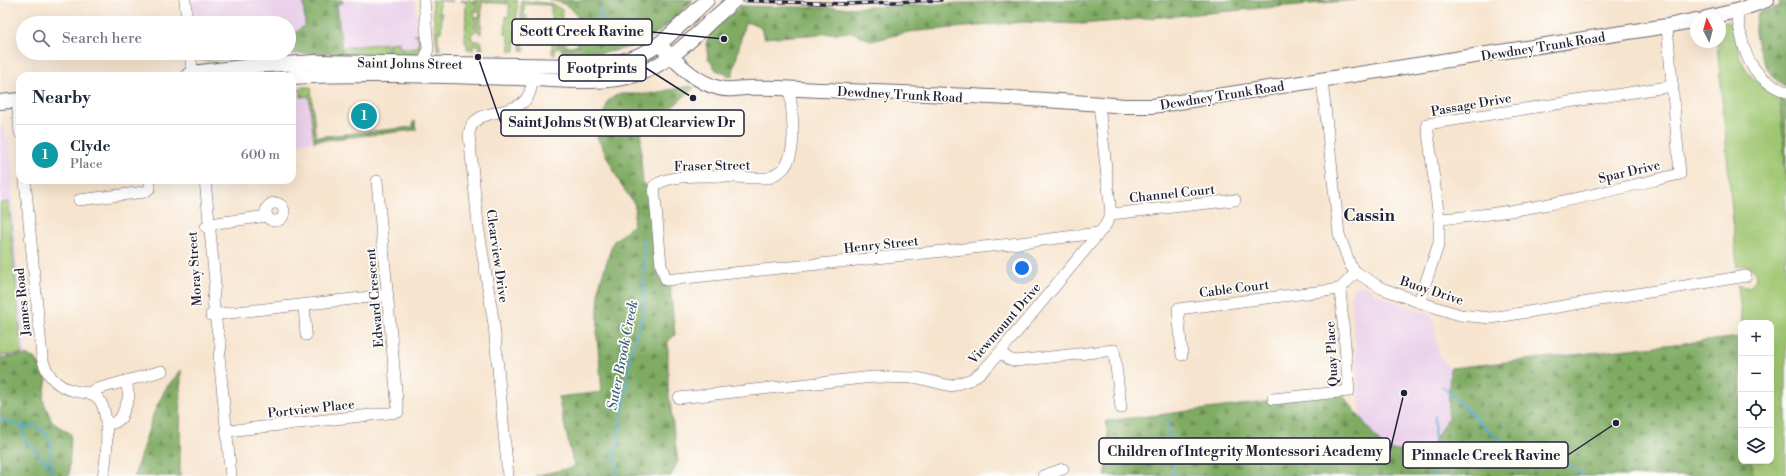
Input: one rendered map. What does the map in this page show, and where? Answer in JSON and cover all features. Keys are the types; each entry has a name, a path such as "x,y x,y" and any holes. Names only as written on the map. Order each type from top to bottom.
{"main road":[{"name":"Saint Johns Street","path":"296,76 422,70 603,65 628,59 662,42 707,0"},
{"path":"707,21 726,0"},
{"name":"Saint Johns Street","path":"211,72 252,66 316,62 532,79 598,80 624,78 650,69 674,54 707,21 735,0"},
{"path":"1726,13 1767,0"},
{"name":"Dewdney Trunk Road","path":"662,42 674,54 712,77 734,82 744,88 1124,106 1153,106 1690,21"},
{"path":"0,102 16,100"}],"street":[{"path":"185,0 187,16"},
{"path":"422,70 428,49 424,0"},
{"path":"1736,11 1750,64 1765,81 1786,92"},
{"name":"Spar Drive","path":"1439,219 1486,215 1545,206 1680,174 1667,26"},
{"path":"190,60 191,72"},
{"name":"Clearview Drive","path":"508,476 494,325 478,226 469,134 472,124 477,119 514,108 527,98 532,90 532,79"},
{"name":"Buoy Drive","path":"1322,80 1339,234 1345,255 1350,265 1356,272 1381,288 1460,315 1491,318 1746,276"},
{"name":"Passage Drive","path":"1419,302 1439,243 1439,219 1427,124 1673,86"},
{"name":"Fraser Street","path":"666,280 661,265 654,186 667,179 692,177 769,178 775,175 784,168 792,151 790,89"},
{"path":"1099,104 1111,214"},
{"name":"Edward Crescent","path":"377,181 398,412"},
{"name":"James Road","path":"25,184 43,363 52,377 64,388 88,393"},
{"path":"79,200 145,192 150,188 150,184"},
{"name":"Moray Street","path":"199,184 208,227"},
{"name":"Moray Street","path":"205,184 208,227 215,285 213,314 221,346 219,356 231,476"},
{"name":"Channel Court","path":"1111,214 1235,200"},
{"name":"Viewmount Drive","path":"679,398 873,377 918,378 951,386 972,379 985,370 1105,226 1111,214"},
{"path":"208,227 267,216"},
{"name":"Henry Street","path":"666,280 1098,234"},
{"path":"1340,289 1356,272"},
{"name":"Cable Court","path":"1182,356 1178,309 1340,289"},
{"name":"Quay Place","path":"1273,399 1349,391 1340,289"},
{"path":"213,314 388,295"},
{"path":"304,304 306,335"},
{"path":"1000,352 1009,359 1015,361 1114,350 1121,408"},
{"path":"88,393 97,389 162,371"},
{"path":"106,425 116,422 121,418 129,397 126,381"},
{"path":"88,393 94,395 100,401 106,425 106,448 103,476"},
{"name":"Portview Place","path":"227,431 398,412"},
{"path":"1043,476 1063,469"}],"shaded area":[{"path":"191,0 303,0 305,24 296,33 296,16 192,16"},
{"path":"342,0 415,0 420,52 415,55 342,53 337,4 342,3"},
{"path":"296,87 311,87 316,141 296,144"},
{"path":"0,125 4,125 6,139 9,139 13,180 12,202 26,355 0,358"},
{"path":"1366,286 1376,294 1433,316 1439,355 1450,368 1448,418 1425,455 1385,449 1361,419 1351,295 1354,288"}],"green space":[{"path":"303,0 342,0 343,3 337,4 342,53 296,54 296,33 305,24"},
{"path":"432,0 453,1 440,1 439,13 442,13 441,32 438,32 438,44 440,45 440,50 437,50"},
{"path":"460,0 471,0 471,3 476,3 476,12 474,12 474,16 476,17 476,31 472,33 471,37 474,41 481,41 483,49 479,50 479,45 473,45 473,50 467,49 467,43 465,43 466,2"},
{"path":"473,0 517,0 517,19 513,22 512,26 516,32 515,51 510,51 508,35 505,34 506,16 509,16 509,4 482,2 481,34 478,32 478,17 480,17 480,13 478,12 478,2 473,2"},
{"path":"521,0 552,4 562,10 561,34 562,36 566,35 566,44 557,45 578,45 568,48 555,48 555,55 552,54 551,5 525,4 524,16 527,16 527,35 524,35 523,48 525,48 525,51 522,51 520,42 522,42 522,32 526,26 525,22 521,19"},
{"path":"550,0 693,0 657,33 635,45 611,52 562,55 562,48 578,45 575,22 579,19 567,6"},
{"path":"1032,0 1356,0 1083,24 1024,22 908,32 872,41 852,32 764,38 760,26 745,22 732,77 716,70 708,58 706,44 710,32 741,6 847,8"},
{"path":"1779,0 1786,0 1786,86 1779,82 1768,69 1759,51 1755,33 1758,13 1780,6"},
{"path":"1726,22 1734,27 1739,55 1748,72 1763,87 1780,98 1786,174 1786,476 1753,476 1752,464 1774,464 1774,320 1742,320 1738,285 1750,287 1756,279 1751,267 1737,267 1718,48 1726,48"},
{"path":"416,33 420,35 421,52 415,55 390,54 389,43 399,42 400,48 419,47 418,35 414,35"},
{"path":"387,43 388,54 342,53 341,48"},
{"path":"690,86 694,88 671,108 649,120 645,129 641,130 643,184 648,187 661,281 670,286 675,335 668,341 668,388 678,461 671,476 535,476 574,467 558,397 602,392 597,336 599,286 613,242 633,225 635,205 621,185 597,137 608,101 618,94 648,94"},
{"path":"300,87 311,87 316,141 314,142 309,96 301,97"},
{"path":"1780,98 1786,101 1786,177"},
{"path":"415,121 416,130 316,141 316,137 413,127 413,122"},
{"path":"9,202 22,354 0,356 0,203"},
{"path":"1738,337 1738,464 1752,464 1753,476 1105,476 1110,452 1106,421 1341,393 1385,449 1425,455 1448,418 1450,368"},
{"path":"26,355 36,359 47,379 43,400 52,422 71,434 69,476 0,476 0,358"},
{"path":"181,370 180,476 134,476 154,412 166,388"}],"waterway":[{"name":"Suter Brook Creek","path":"600,7 607,43"},
{"name":"Suter Brook Creek","path":"617,476 615,453 626,393 631,352 644,309 644,238"},
{"path":"1442,386 1493,435 1518,449 1535,450 1552,455 1583,474"},
{"path":"1433,476 1435,416"},
{"path":"0,419 26,427 34,426 40,428 49,438 51,443 51,465"},
{"path":"1167,420 1174,476"},
{"path":"22,427 25,440 45,461 55,476"}],"railway":[{"path":"729,0 846,4 941,0"}],"place":[{"name":"Scott Creek Ravine","path":"724,39"},
{"name":"Saint Johns St (WB) at Clearview Dr","path":"478,57"},
{"name":"Footprints","path":"693,98"},
{"name":"Clyde","path":"364,116"},
{"name":"Children of Integrity Montessori Academy","path":"1404,393"},
{"name":"Pinnacle Creek Ravine","path":"1616,423"}],"district":[{"name":"Cassin","path":"1369,215"}]}
